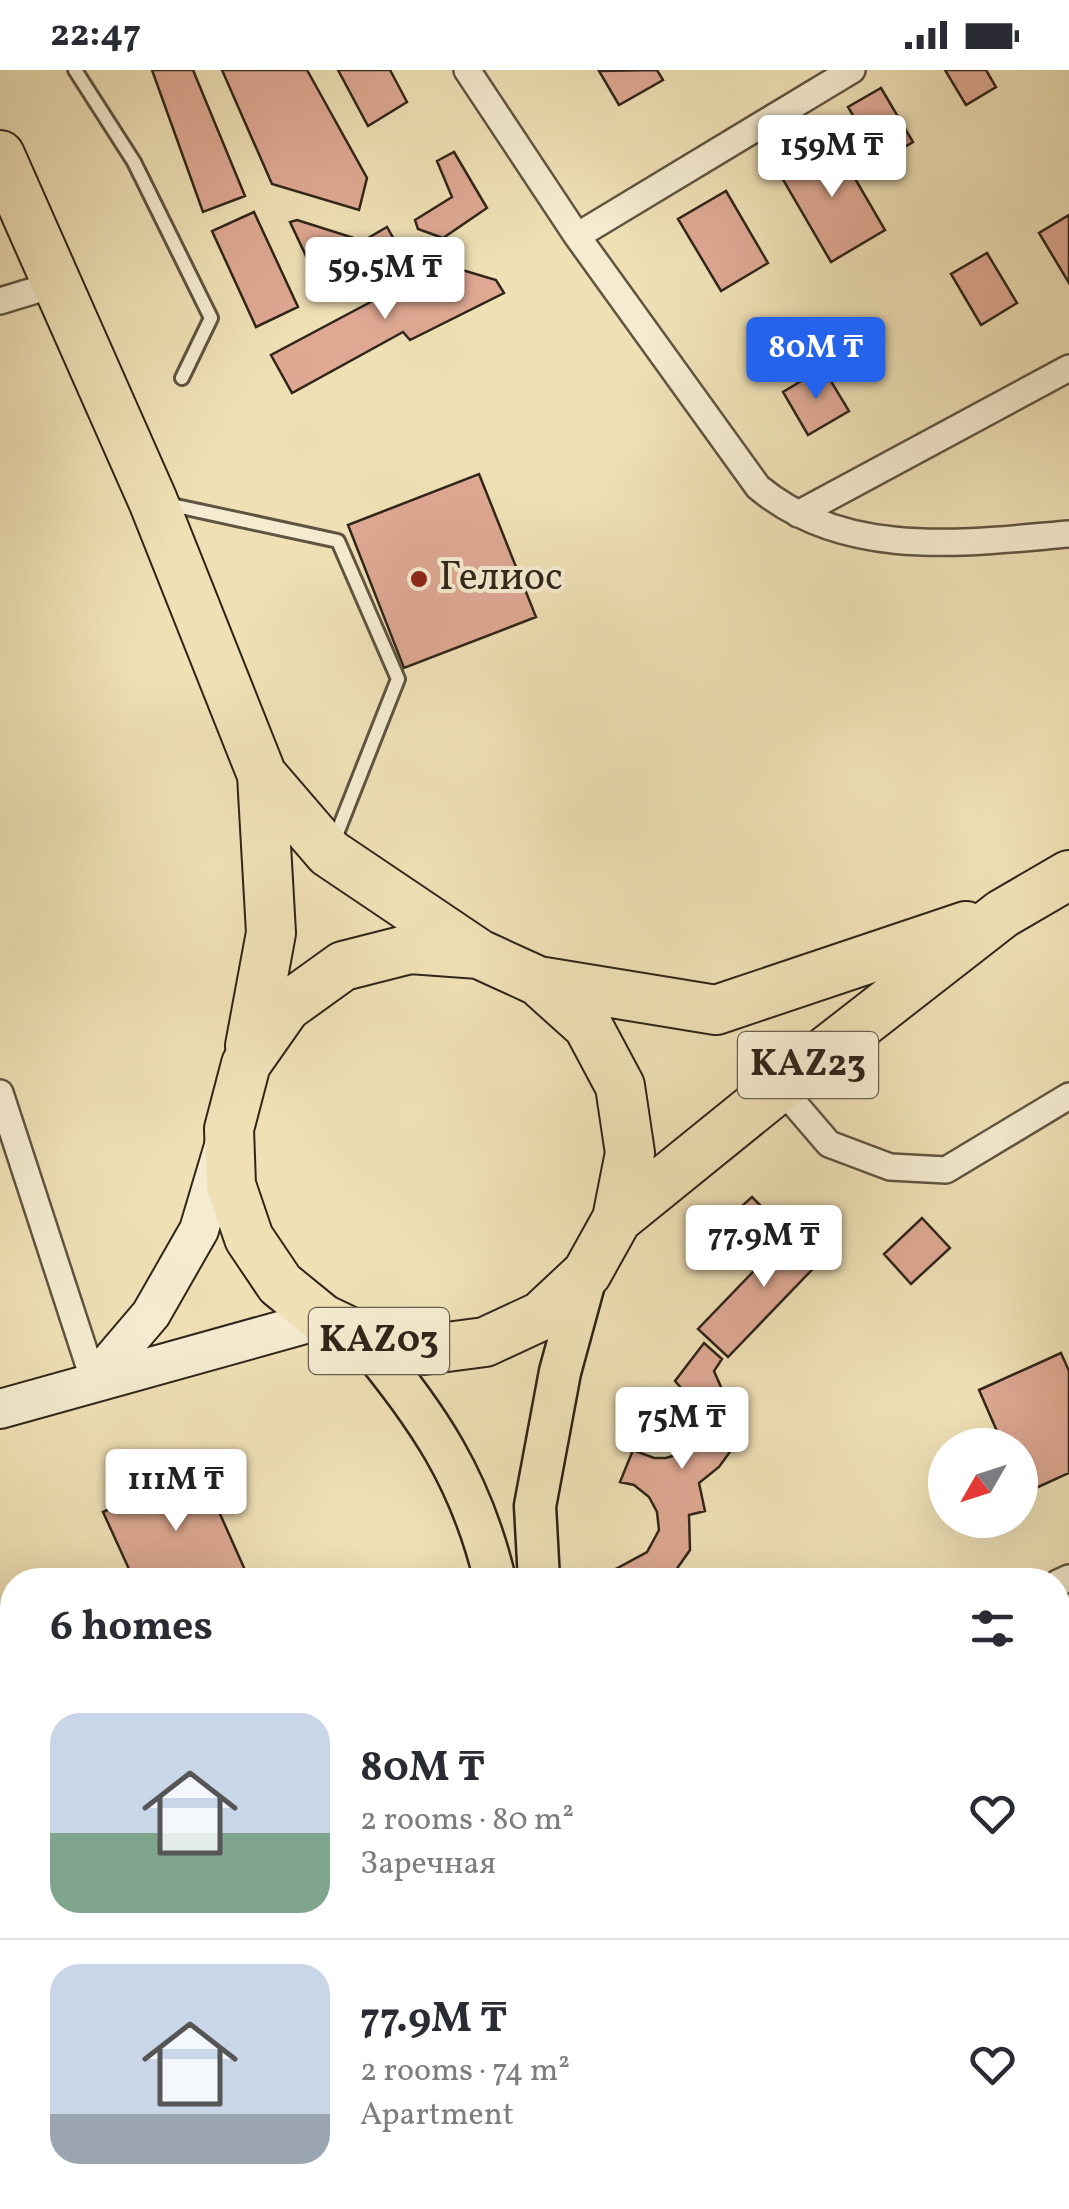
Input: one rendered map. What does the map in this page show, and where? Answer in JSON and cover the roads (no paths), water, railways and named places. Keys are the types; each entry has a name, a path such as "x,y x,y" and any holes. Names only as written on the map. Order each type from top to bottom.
{"highway":[{"name":"KАZ03","path":"0,155 153,501 262,775 271,933 246,1064 229,1129 231,1185 248,1238 280,1284 343,1329 424,1350 485,1342 542,1316 587,1273 617,1219 630,1152 620,1086 588,1026 538,980 479,954 329,853 262,775"},
{"name":"KAZ23","path":"617,1219 1002,914 1069,875"},
{"name":"KAZ23","path":"538,980 716,1010 1002,914"},
{"name":"KАZ03","path":"246,1064 286,1007 343,966 410,948 479,954"}],"main road":[{"name":"KАZ03","path":"538,1568 535,1506 560,1372 587,1273"},
{"name":"KАZ03","path":"343,1329 415,1400 454,1463 485,1539 492,1568"}],"street":[{"path":"467,70 577,236 758,487 780,506 877,540 955,544 1069,534"},
{"path":"577,236 852,70"},
{"path":"0,301 56,284"},
{"path":"798,514 1069,368"},
{"path":"780,1087 830,1144 890,1167 946,1170 1069,1096"},
{"path":"0,1093 94,1381"},
{"path":"94,1381 151,1314 199,1230 229,1129"},
{"path":"0,1409 94,1381 343,1329"}],"lane":[{"path":"75,70 134,162 211,318 182,378"},
{"path":"153,501 338,541 398,679 329,853"}],"place":[{"name":"Гелиос","path":"419,579"}]}
